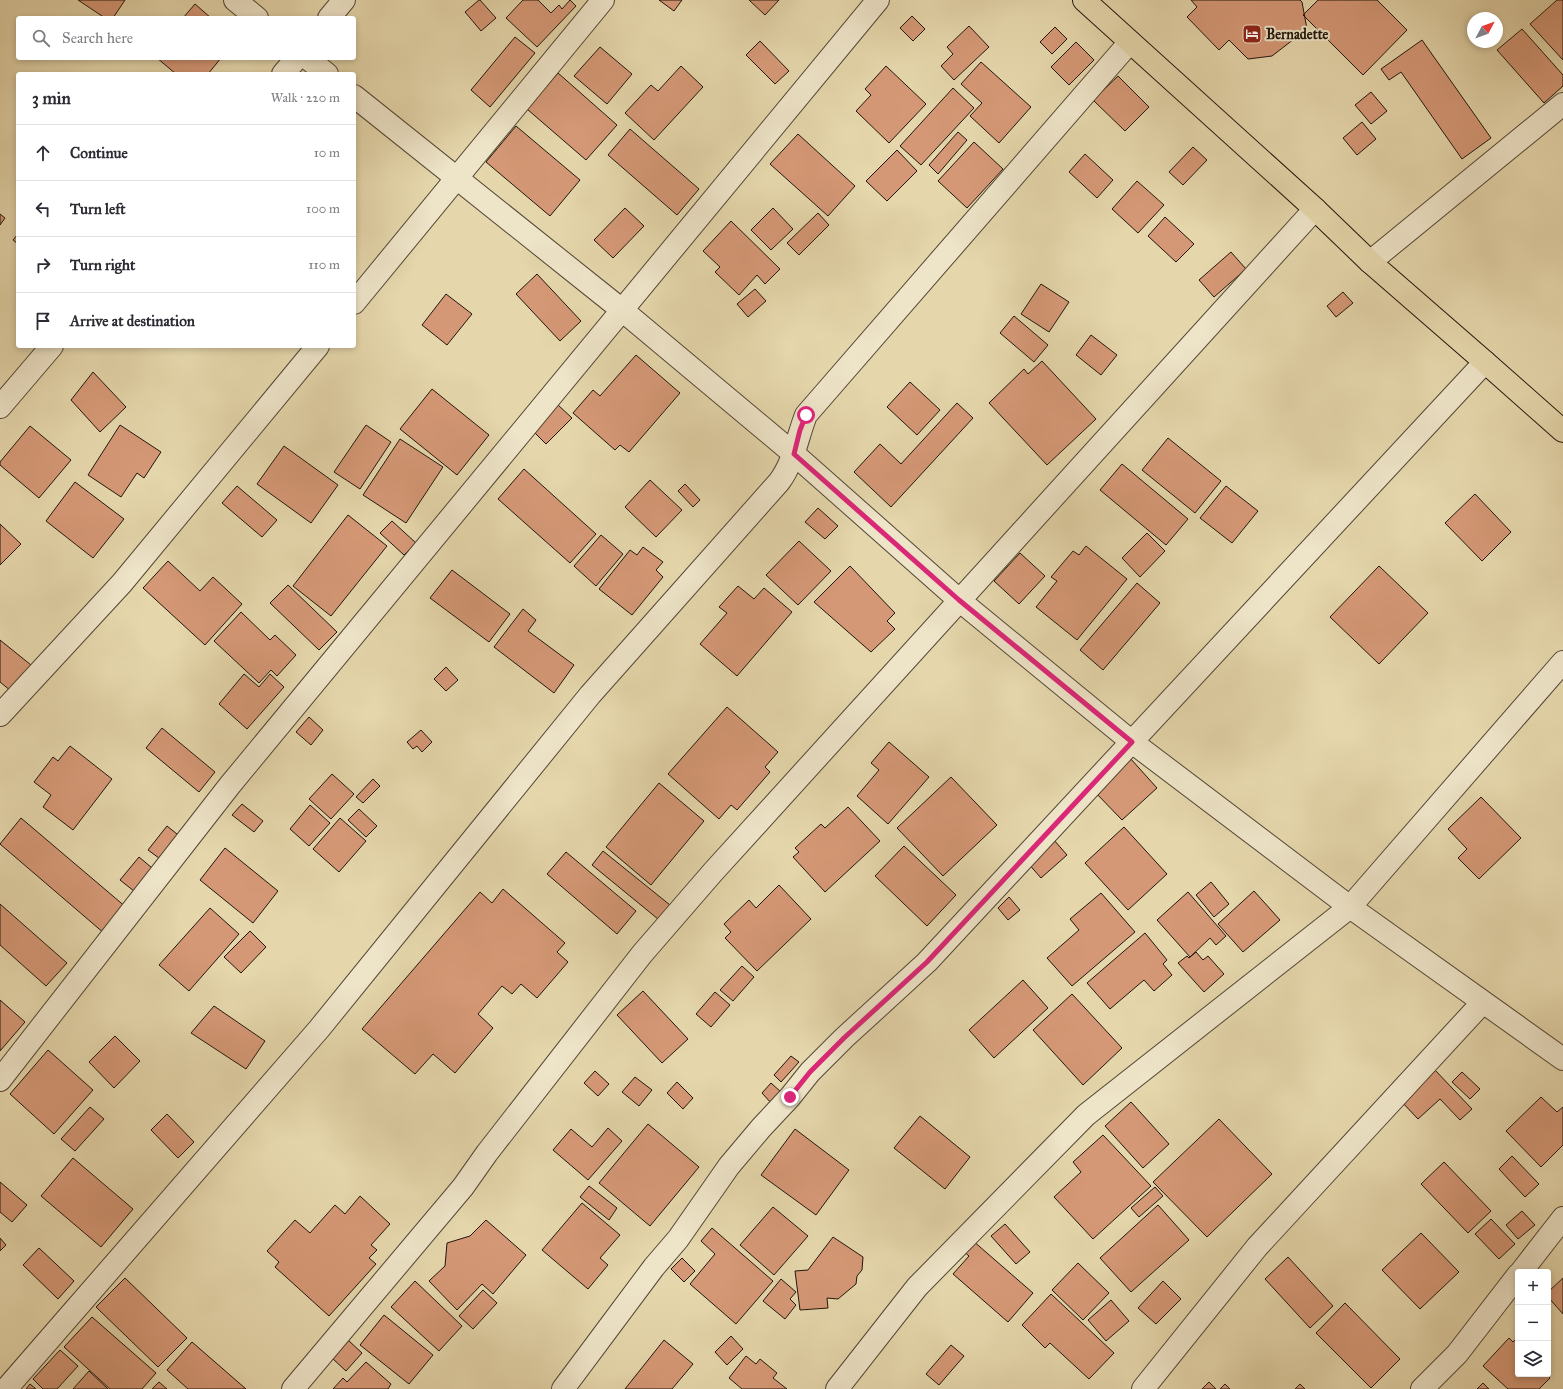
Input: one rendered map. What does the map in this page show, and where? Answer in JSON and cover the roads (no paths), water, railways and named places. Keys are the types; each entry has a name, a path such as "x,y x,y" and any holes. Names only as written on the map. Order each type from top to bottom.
{"highway":[{"path":"1084,0 1315,209 1370,262 1563,431"}],"street":[{"path":"235,0 255,16"},
{"path":"331,16 344,0"},
{"path":"356,301 603,0"},
{"path":"0,1080 230,785 878,0"},
{"path":"6,1389 319,1029 590,695 779,482 786,473 794,454 800,430 806,415 1130,42"},
{"path":"285,72 295,60"},
{"path":"310,60 324,72"},
{"path":"356,98 622,310 794,454 959,600 1132,742 1350,906 1563,1059"},
{"path":"1370,262 1563,104"},
{"path":"293,1389 463,1187 487,1153 642,954 718,866 1315,209"},
{"path":"0,407 50,348"},
{"path":"0,715 122,583 316,348"},
{"path":"563,1389 654,1267 678,1239 729,1166 810,1072 844,1038 927,962 1485,362"},
{"path":"837,1389 917,1287 1086,1116 1350,906 1563,662"},
{"path":"1143,1389 1257,1247 1483,1002"},
{"path":"1522,1269 1563,1218"},
{"path":"1422,1389 1457,1354 1515,1279"}],"place":[{"name":"Bernadette","path":"1252,34"}]}
